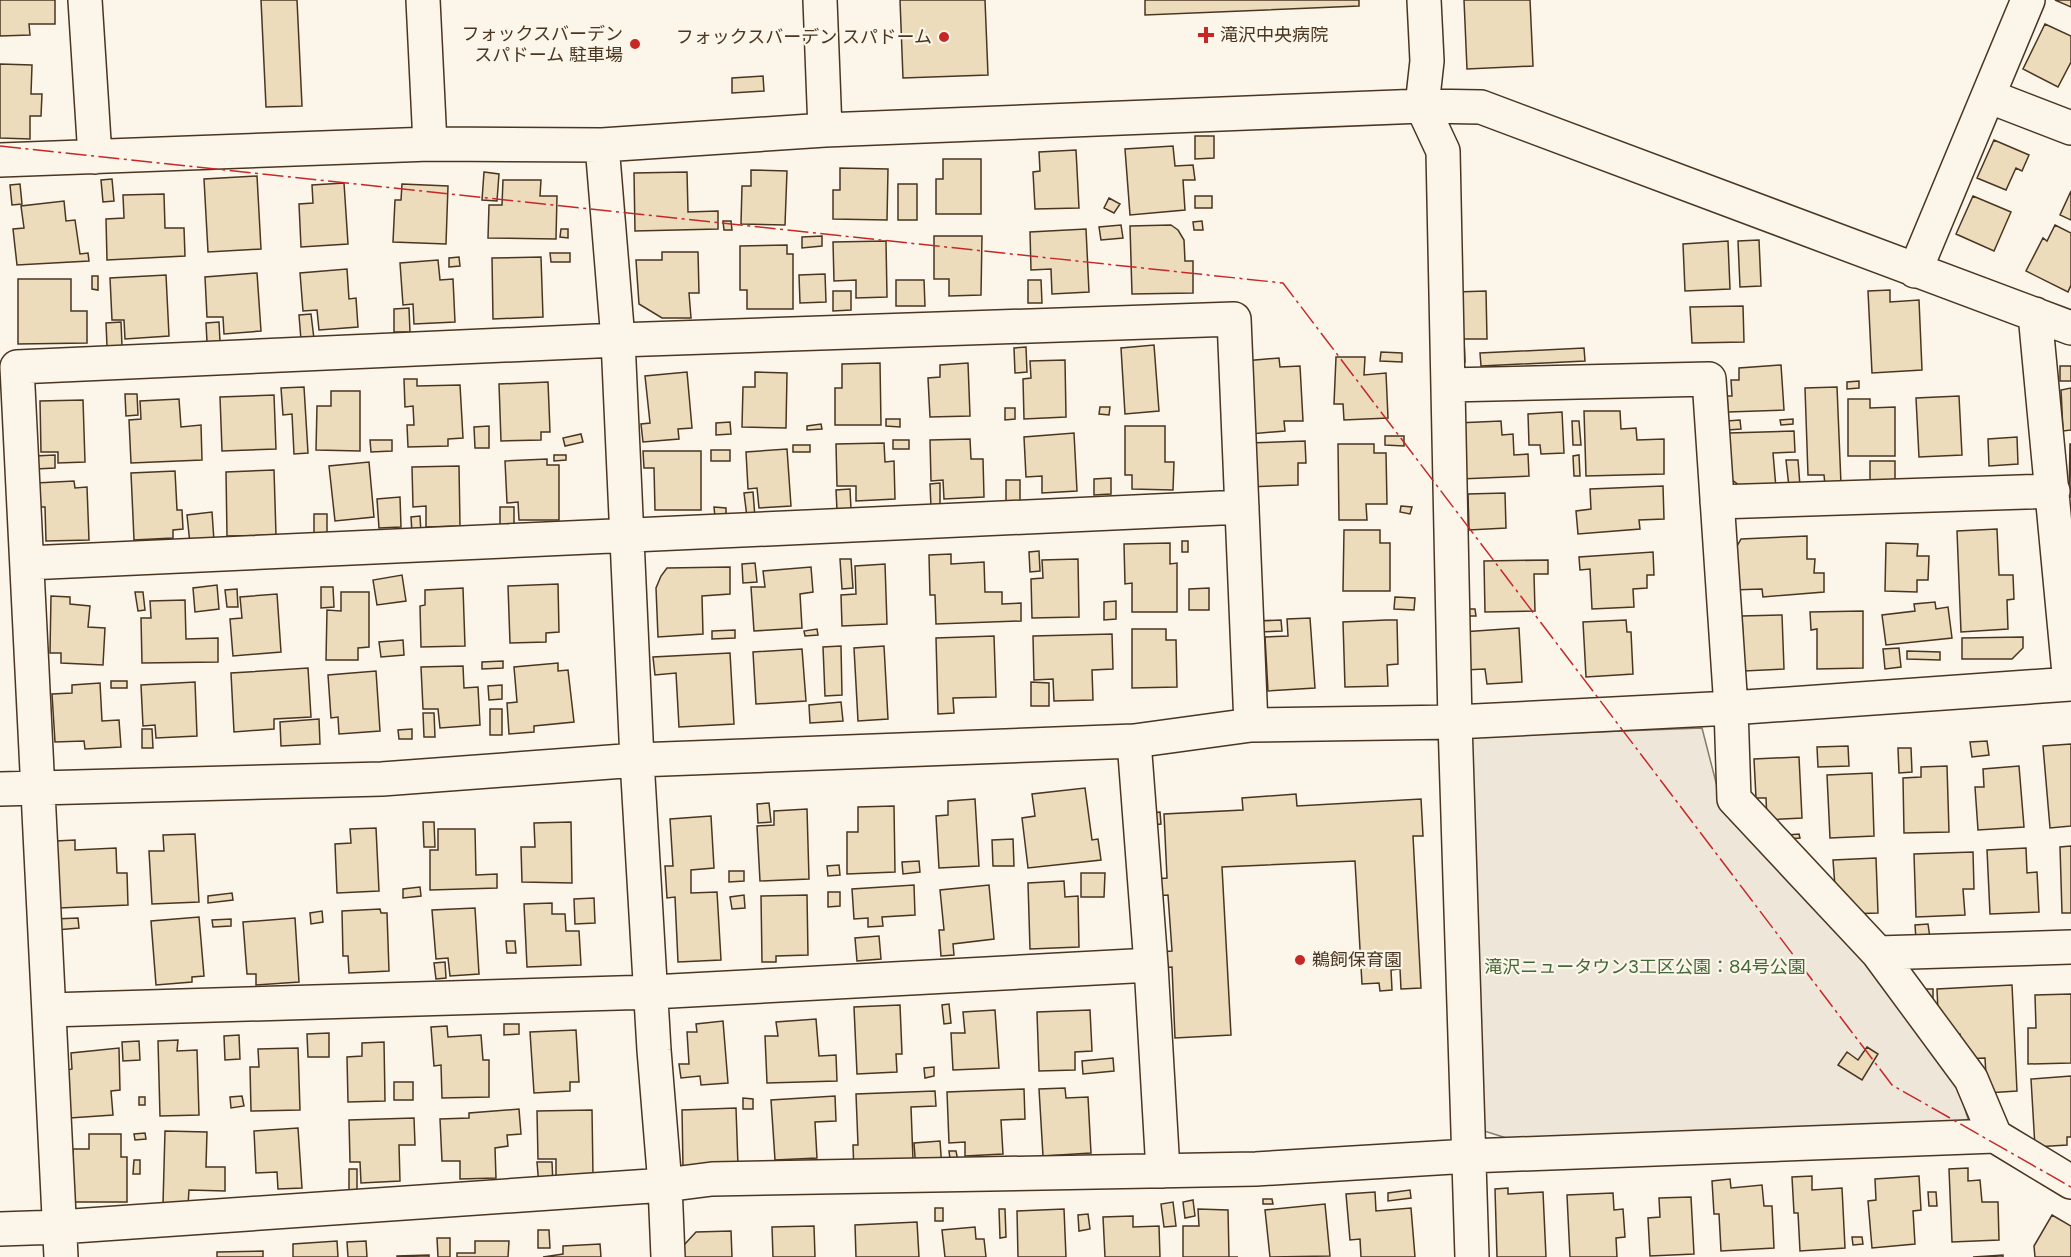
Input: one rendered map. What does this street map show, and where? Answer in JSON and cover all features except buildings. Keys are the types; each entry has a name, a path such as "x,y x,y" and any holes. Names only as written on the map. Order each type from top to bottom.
{"street":[{"path":"85,0 95,157"},
{"path":"423,0 430,144"},
{"path":"820,0 825,130"},
{"path":"1424,0 1427,61 1422,106 1443,151 1455,722 1472,1257"},
{"path":"1915,271 2028,0"},
{"path":"1988,96 2071,128"},
{"path":"0,160 430,144 602,145 825,130 1422,106 1480,107 2071,328"},
{"path":"602,145 618,340 637,760 668,1257"},
{"path":"0,789 382,779 637,760 1134,741 1251,724 1455,722 1731,708 2071,684 2035,314"},
{"path":"60,1242 17,367 618,340 1234,319 1251,724"},
{"path":"1448,385 1709,379 1731,708 1734,799 1878,954 1971,1079 1995,1136"},
{"path":"1717,502 2053,491"},
{"path":"27,563 1242,507"},
{"path":"1134,741 1151,965 1163,1171"},
{"path":"1878,954 2071,947"},
{"path":"49,1010 652,992 1151,965"},
{"path":"0,1229 60,1242 712,1179 1256,1169 1469,1156 1995,1136 2071,1182"}],"green space":[{"name":"滝沢ニュータウン3工区公園：84号公園","path":"1702,728 1721,802 1863,959 1957,1084 1969,1122 1519,1142 1481,1130 1467,737"}],"power":[{"path":"0,146 1283,283 1892,1085 2071,1187"}],"place":[{"name":"滝沢中央病院","path":"1206,35"},
{"name":"フォックスバーデン スパドーム","path":"944,37"},
{"name":"フォックスバーデン スパドーム 駐車場","path":"635,44"},
{"name":"鵜飼保育園","path":"1300,960"}]}
